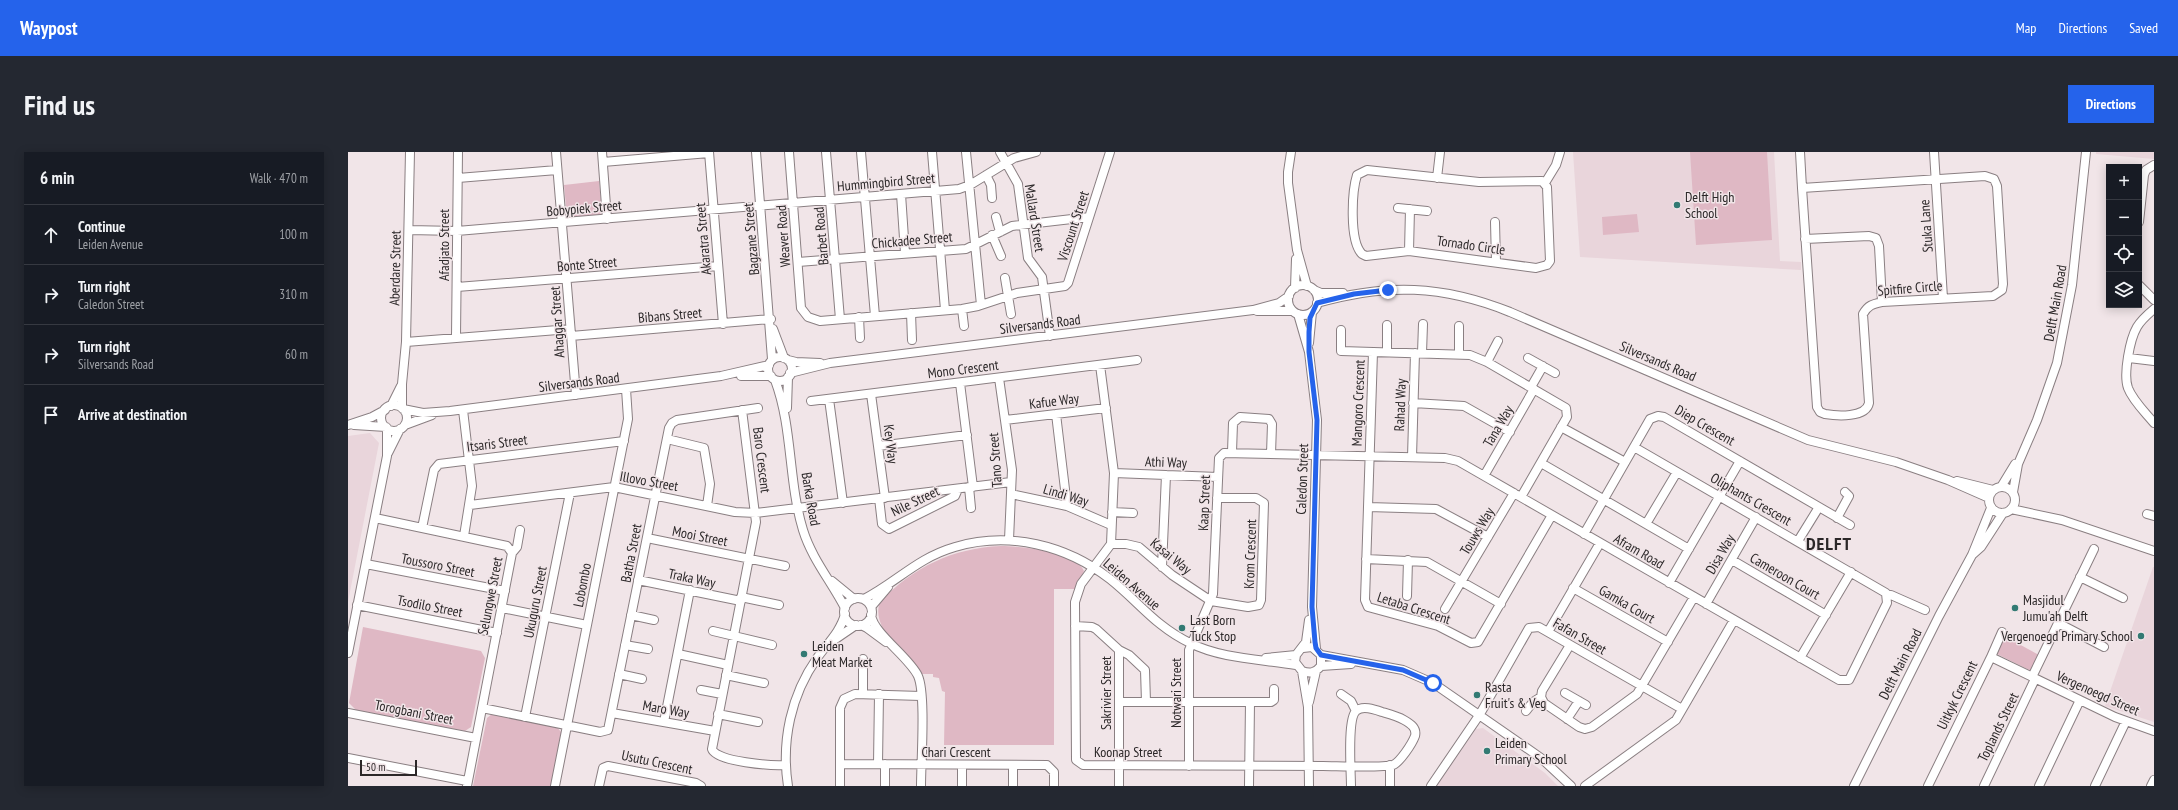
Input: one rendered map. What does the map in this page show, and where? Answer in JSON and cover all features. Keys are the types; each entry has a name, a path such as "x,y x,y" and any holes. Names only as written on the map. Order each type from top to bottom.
{"street":[{"name":"Aberdare Street","path":"403,408 402,384 406,342 410,152"},
{"name":"Afadjato Street","path":"456,337 458,152"},
{"name":"Ahaggar Street","path":"556,152 576,395"},
{"path":"602,152 607,219"},
{"name":"Bagzane Street","path":"756,152 771,322 770,362"},
{"name":"Weaver Road","path":"789,152 801,308 808,317 817,321 840,319"},
{"name":"Barbet Road","path":"826,152 840,319"},
{"path":"861,152 875,316"},
{"path":"932,152 945,310"},
{"path":"966,152 981,305"},
{"name":"Mallard Street","path":"1000,152 1018,184 1028,258 1041,275 1050,336"},
{"name":"Hummingbird Street","path":"761,206 959,189 970,185 1014,158 1036,152"},
{"name":"Viscount Street","path":"1043,290 1060,288 1068,283 1110,152"},
{"path":"1291,152 1288,172 1297,250 1294,288 1289,296 1289,306 1295,312 1306,315 1312,312 1317,303 1317,296 1310,288 1297,250"},
{"path":"1437,178 1440,152"},
{"path":"1545,183 1556,165 1560,152"},
{"name":"Spitfire Circle","path":"1800,152 1802,188 1805,239 1816,403 1818,409 1822,413 1861,413 1868,407 1863,314 1866,308 1872,304 1882,302 1993,296 2002,290 2003,284 1995,181 1985,176 1936,178 1802,188"},
{"name":"Stuka Lane","path":"1934,152 1943,298"},
{"name":"Delft Main Road","path":"2014,496 2015,475 2037,420 2057,363 2072,285 2086,152"},
{"path":"603,162 709,153"},
{"name":"Akaratra Street","path":"709,153 723,324"},
{"path":"2141,200 2144,175 2146,170 2154,165"},
{"path":"458,178 558,170"},
{"name":"Tornado Circle","path":"1366,170 1437,178 1479,182 1537,180 1545,183 1548,197 1550,261 1547,265 1536,268 1409,250 1366,256 1358,250 1353,216 1354,189 1357,175 1366,170"},
{"path":"986,175 991,185 992,198"},
{"path":"901,194 905,253"},
{"name":"Bobypiek Street","path":"409,230 457,231 761,206"},
{"path":"1398,208 1427,211"},
{"path":"1409,250 1410,209"},
{"name":"Chickadee Street","path":"798,262 966,248 1012,226 1089,216"},
{"path":"996,217 996,233 1000,256"},
{"path":"1495,222 1496,262"},
{"path":"1805,239 1869,236 1876,238 1879,246 1882,302"},
{"name":"Bonte Street","path":"457,287 718,266"},
{"path":"1005,278 1011,314"},
{"path":"2142,287 2154,300"},
{"path":"1294,288 1310,288"},
{"name":"Silversands Road","path":"1310,288 1321,293 1354,294"},
{"path":"840,319 962,309 981,305 1009,295 1043,290"},
{"name":"Silversands Road","path":"1317,303 1354,294 1379,290 1415,290 1450,293 1475,299 1534,322 1808,440 1896,462 1991,494"},
{"name":"Silversands Road","path":"786,359 796,362 830,363 1050,336 1253,310 1279,303 1289,296"},
{"path":"962,309 964,326"},
{"path":"2154,309 2137,326 2131,341 2128,387 2154,423"},
{"name":"Silversands Road","path":"1253,310 1295,312"},
{"name":"Caledon Street","path":"1295,312 1309,352"},
{"name":"Caledon Street","path":"1303,648 1308,632 1312,607 1316,405 1309,352 1312,312"},
{"path":"911,313 912,340"},
{"path":"859,317 860,338"},
{"name":"Bagzane Street","path":"771,322 786,359"},
{"name":"Bibans Street","path":"406,342 456,337 570,333 771,322"},
{"path":"1419,353 1423,324"},
{"name":"Mangoro Crescent","path":"1387,325 1387,352"},
{"path":"1459,326 1459,354"},
{"name":"Mangoro Crescent","path":"1341,330 1341,351 1470,355 1487,362 1566,408 1568,415 1541,463 1518,495"},
{"path":"1487,362 1498,341"},
{"name":"Mangoro Crescent","path":"1370,456 1373,352"},
{"name":"Rahad Way","path":"1412,457 1413,403 1419,353"},
{"path":"778,357 786,359 791,366 789,375 782,380 773,378 768,371 770,362 778,357"},
{"path":"1528,358 1555,372"},
{"path":"2129,358 2154,360"},
{"name":"Mono Crescent","path":"811,401 829,400 1137,360"},
{"name":"Silversands Road","path":"403,408 423,413 463,410 721,376 770,362"},
{"name":"Silversands Road","path":"789,375 830,363"},
{"path":"1093,567 1111,544 1114,473 1100,365"},
{"path":"1533,388 1543,366"},
{"name":"Barka Road","path":"786,421 789,375"},
{"name":"Silversands Road","path":"721,376 773,378"},
{"name":"Barka Road","path":"773,378 786,421 798,508 806,538 816,562 827,577 845,611"},
{"name":"Tano Street","path":"999,378 1012,470 1009,540"},
{"path":"960,383 967,435 971,508"},
{"name":"Aberdare Street","path":"388,408 402,384"},
{"name":"Tana Way","path":"1484,476 1510,432 1533,388"},
{"name":"Lobombo","path":"555,786 624,441 628,416 626,389"},
{"name":"Key Way","path":"871,394 878,446 882,498"},
{"path":"829,400 843,503"},
{"path":"1413,403 1464,406 1510,432"},
{"path":"348,653 387,456 386,428 382,420 388,408"},
{"path":"348,425 372,417 388,408 403,408 407,418 387,456"},
{"name":"Baro Crescent","path":"655,496 667,439 672,423 677,420 758,408"},
{"name":"Kafue Way","path":"1005,420 1106,408"},
{"path":"463,410 472,486 464,536"},
{"name":"Baro Crescent","path":"742,410 756,522 712,749 718,756 770,766 786,765"},
{"name":"Silversands Road","path":"403,427 440,412"},
{"path":"1056,414 1068,506"},
{"path":"1270,454 1272,424 1270,419 1240,416 1233,423 1232,452 1270,454 1316,455"},
{"name":"Diep Crescent","path":"1584,534 1650,419 1661,416 1850,525"},
{"path":"348,425 386,428 394,431 403,427"},
{"path":"1561,427 1625,462"},
{"path":"878,446 967,435"},
{"path":"667,439 704,448 710,484 707,506"},
{"name":"Itsaris Street","path":"422,528 436,467 443,463 624,441"},
{"name":"Oliphants Crescent","path":"1634,447 1883,591 1887,596"},
{"name":"Kaap Street","path":"1191,644 1211,601 1218,478 1221,454 1232,452"},
{"name":"Delft Main Road","path":"2001,487 2023,452"},
{"name":"Afram Road","path":"1316,455 1452,459 1518,495 1734,620"},
{"name":"Letaba Crescent","path":"1370,456 1365,600 1370,608 1392,612 1438,626 1471,643 1480,640 1552,515"},
{"path":"1669,583 1740,461"},
{"path":"1541,463 1689,549"},
{"path":"1646,524 1677,472"},
{"name":"Athi Way","path":"1114,473 1218,478"},
{"path":"1162,567 1166,476"},
{"name":"Nile Street","path":"798,508 1012,482"},
{"name":"Illovo Street","path":"470,505 614,487 735,512 756,513 798,508"},
{"path":"2062,520 2014,496 2010,489 2001,487 1991,494 1991,508 1996,512 2002,513 2011,509 2062,520 2154,551"},
{"name":"Nile Street","path":"882,498 882,524 889,529 955,496 958,488"},
{"name":"Ukuguru Street","path":"525,717 570,492"},
{"path":"1837,518 1849,496 1846,492"},
{"name":"Lindi Way","path":"1011,494 1068,506 1112,525"},
{"name":"Touws Way","path":"1445,609 1488,537 1518,495"},
{"name":"Batha Street","path":"567,725 606,732 609,728 655,496"},
{"path":"2011,509 2014,496"},
{"name":"Krom Crescent","path":"1211,601 1248,607 1259,605 1261,600 1264,503 1256,498 1217,498"},
{"path":"1368,507 1436,509 1488,537"},
{"path":"1798,541 1819,507"},
{"name":"Delft Main Road","path":"1854,786 1939,616 1972,556 1991,508"},
{"path":"1112,512 1133,513"},
{"name":"Delft Main Road","path":"1972,556 1981,547 2002,513"},
{"name":"Disa Way","path":"1706,604 1756,517"},
{"name":"Selungwe Street","path":"375,518 507,546 512,553 467,784"},
{"path":"512,553 517,548 520,530"},
{"name":"Mooi Street","path":"647,538 785,566"},
{"name":"Leiden Avenue","path":"864,599 919,562 956,547 982,541 1009,540 1047,546 1071,555 1093,567 1111,580 1150,618 1171,633 1191,644 1209,651 1235,657 1259,659 1299,668"},
{"path":"1548,632 1600,543"},
{"name":"Kasai Way","path":"1111,544 1126,544 1139,547 1162,567 1211,601"},
{"name":"Toplands Street","path":"1984,786 2068,601 2094,549"},
{"path":"1366,559 1427,562 1501,604"},
{"path":"1407,596 1408,560"},
{"name":"Cameroon Court","path":"1732,560 1826,615"},
{"name":"Toussoro Street","path":"366,564 505,592"},
{"name":"Koonap Street","path":"1093,567 1077,592 1075,626 1075,757 1078,762 1083,765 1352,766"},
{"path":"1800,658 1850,572"},
{"name":"Barka Road","path":"827,577 854,599"},
{"name":"Leiden Avenue","path":"871,611 896,577"},
{"path":"2080,577 2123,598"},
{"name":"Traka Way","path":"638,580 779,605"},
{"name":"Gamka Court","path":"1573,588 1668,642"},
{"path":"664,722 690,590"},
{"path":"1585,786 1672,725 1734,620 1839,680 1849,680 1887,603 1887,596 1891,595 1925,610"},
{"path":"1570,645 1542,691 1541,697 1544,703 1579,727 1585,729 1592,727 1632,699 1642,686 1694,597"},
{"path":"788,786 786,765 787,737 795,702 809,670 839,629 845,611 854,599 864,599 871,611 874,623 891,646 915,671 920,684 921,786"},
{"name":"Tsodilo Street","path":"357,605 497,633"},
{"name":"Caledon Street","path":"1312,607 1319,652"},
{"path":"502,608 587,626"},
{"path":"845,611 849,621 867,628 891,646"},
{"path":"826,646 858,625 867,622 871,611"},
{"path":"631,615 654,620"},
{"path":"2058,623 2104,647"},
{"name":"Sakrivier Street","path":"1075,626 1092,627 1096,629 1119,650 1119,786"},
{"name":"Fafan Street","path":"1431,786 1480,714 1529,628 1539,627 1682,709"},
{"path":"714,632 772,644"},
{"path":"1990,657 2002,632"},
{"name":"Notwari Street","path":"1189,766 1189,656 1191,644"},
{"path":"625,645 648,649"},
{"path":"1308,786 1308,707 1296,654 1303,648 1312,647 1319,652 1364,663 1390,666 1419,676 1448,692 1541,758 1571,786"},
{"path":"1119,650 1129,655 1145,670 1146,702"},
{"path":"1308,707 1318,669 1319,652"},
{"path":"678,654 728,665"},
{"name":"Leiden Avenue","path":"1259,659 1296,654"},
{"name":"Uitkyk Crescent","path":"1928,786 1990,657 2034,678"},
{"path":"863,659 863,694"},
{"path":"1299,668 1311,673 1318,669 1364,663"},
{"path":"619,674 642,679"},
{"path":"726,675 764,683"},
{"name":"Vergenoegd Street","path":"2034,678 2126,721 2154,731"},
{"path":"1119,702 1273,701 1274,689"},
{"path":"700,690 722,694"},
{"path":"1566,693 1582,703 1567,719"},
{"path":"840,786 841,705 847,696 879,694 921,696"},
{"path":"879,694 882,764 885,786"},
{"path":"1341,694 1351,701 1356,711"},
{"path":"1526,711 1533,702 1541,697"},
{"path":"2039,786 2080,700"},
{"path":"1249,786 1250,702"},
{"path":"482,708 567,725"},
{"path":"1351,786 1352,719 1356,711 1361,709 1374,709 1400,718 1413,727 1415,733 1414,739 1397,762 1390,765 1352,766"},
{"name":"Torogbani Street","path":"348,713 476,738"},
{"name":"Maro Way","path":"612,713 715,731"},
{"path":"718,714 758,722"},
{"path":"2095,786 2126,721"},
{"path":"348,758 467,784"},
{"name":"Chari Crescent","path":"840,764 1013,765 1050,767 1054,772 1054,786"},
{"path":"962,765 962,786"},
{"path":"1013,765 1013,786"},
{"path":"1390,765 1390,786"},
{"name":"Usutu Crescent","path":"598,786 603,768 608,766 696,783 701,786"},
{"path":"2151,786 2154,780"}],"shaded area":[{"name":"Delft High School","path":"1573,152 1774,152 1780,261 1801,262 1801,270 1580,257"},
{"path":"1690,152 1767,152 1772,240 1696,245"},
{"path":"2096,152 2154,152 2154,159 2096,154"},
{"path":"599,181 602,212 599,215 570,218 567,216 564,185"},
{"path":"1637,214 1639,232 1603,235 1602,217"},
{"path":"370,433 379,443 348,602 348,436"},
{"path":"1001,546 1047,551 1071,559 1079,564 1084,571 1076,589 1054,589 1054,745 944,745 945,692 942,691 939,678 933,677 933,674 920,674 891,641 884,631 880,621 878,612 880,602 920,569 950,555"},
{"name":"Vergenoegd Primary School","path":"2154,567 2154,722 2105,706"},
{"path":"363,627 481,651 485,658 471,727 465,731 356,710 349,703"},
{"path":"2004,636 2039,655 2031,671 1995,653"},
{"path":"492,714 557,727 561,732 561,736 551,786 473,786 487,718"},
{"name":"Leiden Primary School","path":"1483,728 1545,773 1558,786 1437,786 1439,780 1476,729"}],"place":[{"name":"Delft High School","path":"1677,205"},
{"name":"Masjidul Jumu'ah Delft","path":"2015,608"},
{"name":"Last Born Tuck Stop","path":"1182,628"},
{"name":"Vergenoegd Primary School","path":"2141,636"},
{"name":"Leiden Meat Market","path":"804,654"},
{"name":"Rasta Fruit's & Veg","path":"1477,695"},
{"name":"Leiden Primary School","path":"1487,751"}],"district":[{"name":"DELFT","path":"1829,544"}],"route":[{"path":"1388,290 1368,291 1317,303 1310,318 1309,352 1317,420 1312,607 1315,642 1316,648 1321,655 1384,665 1403,670 1433,683"}]}
